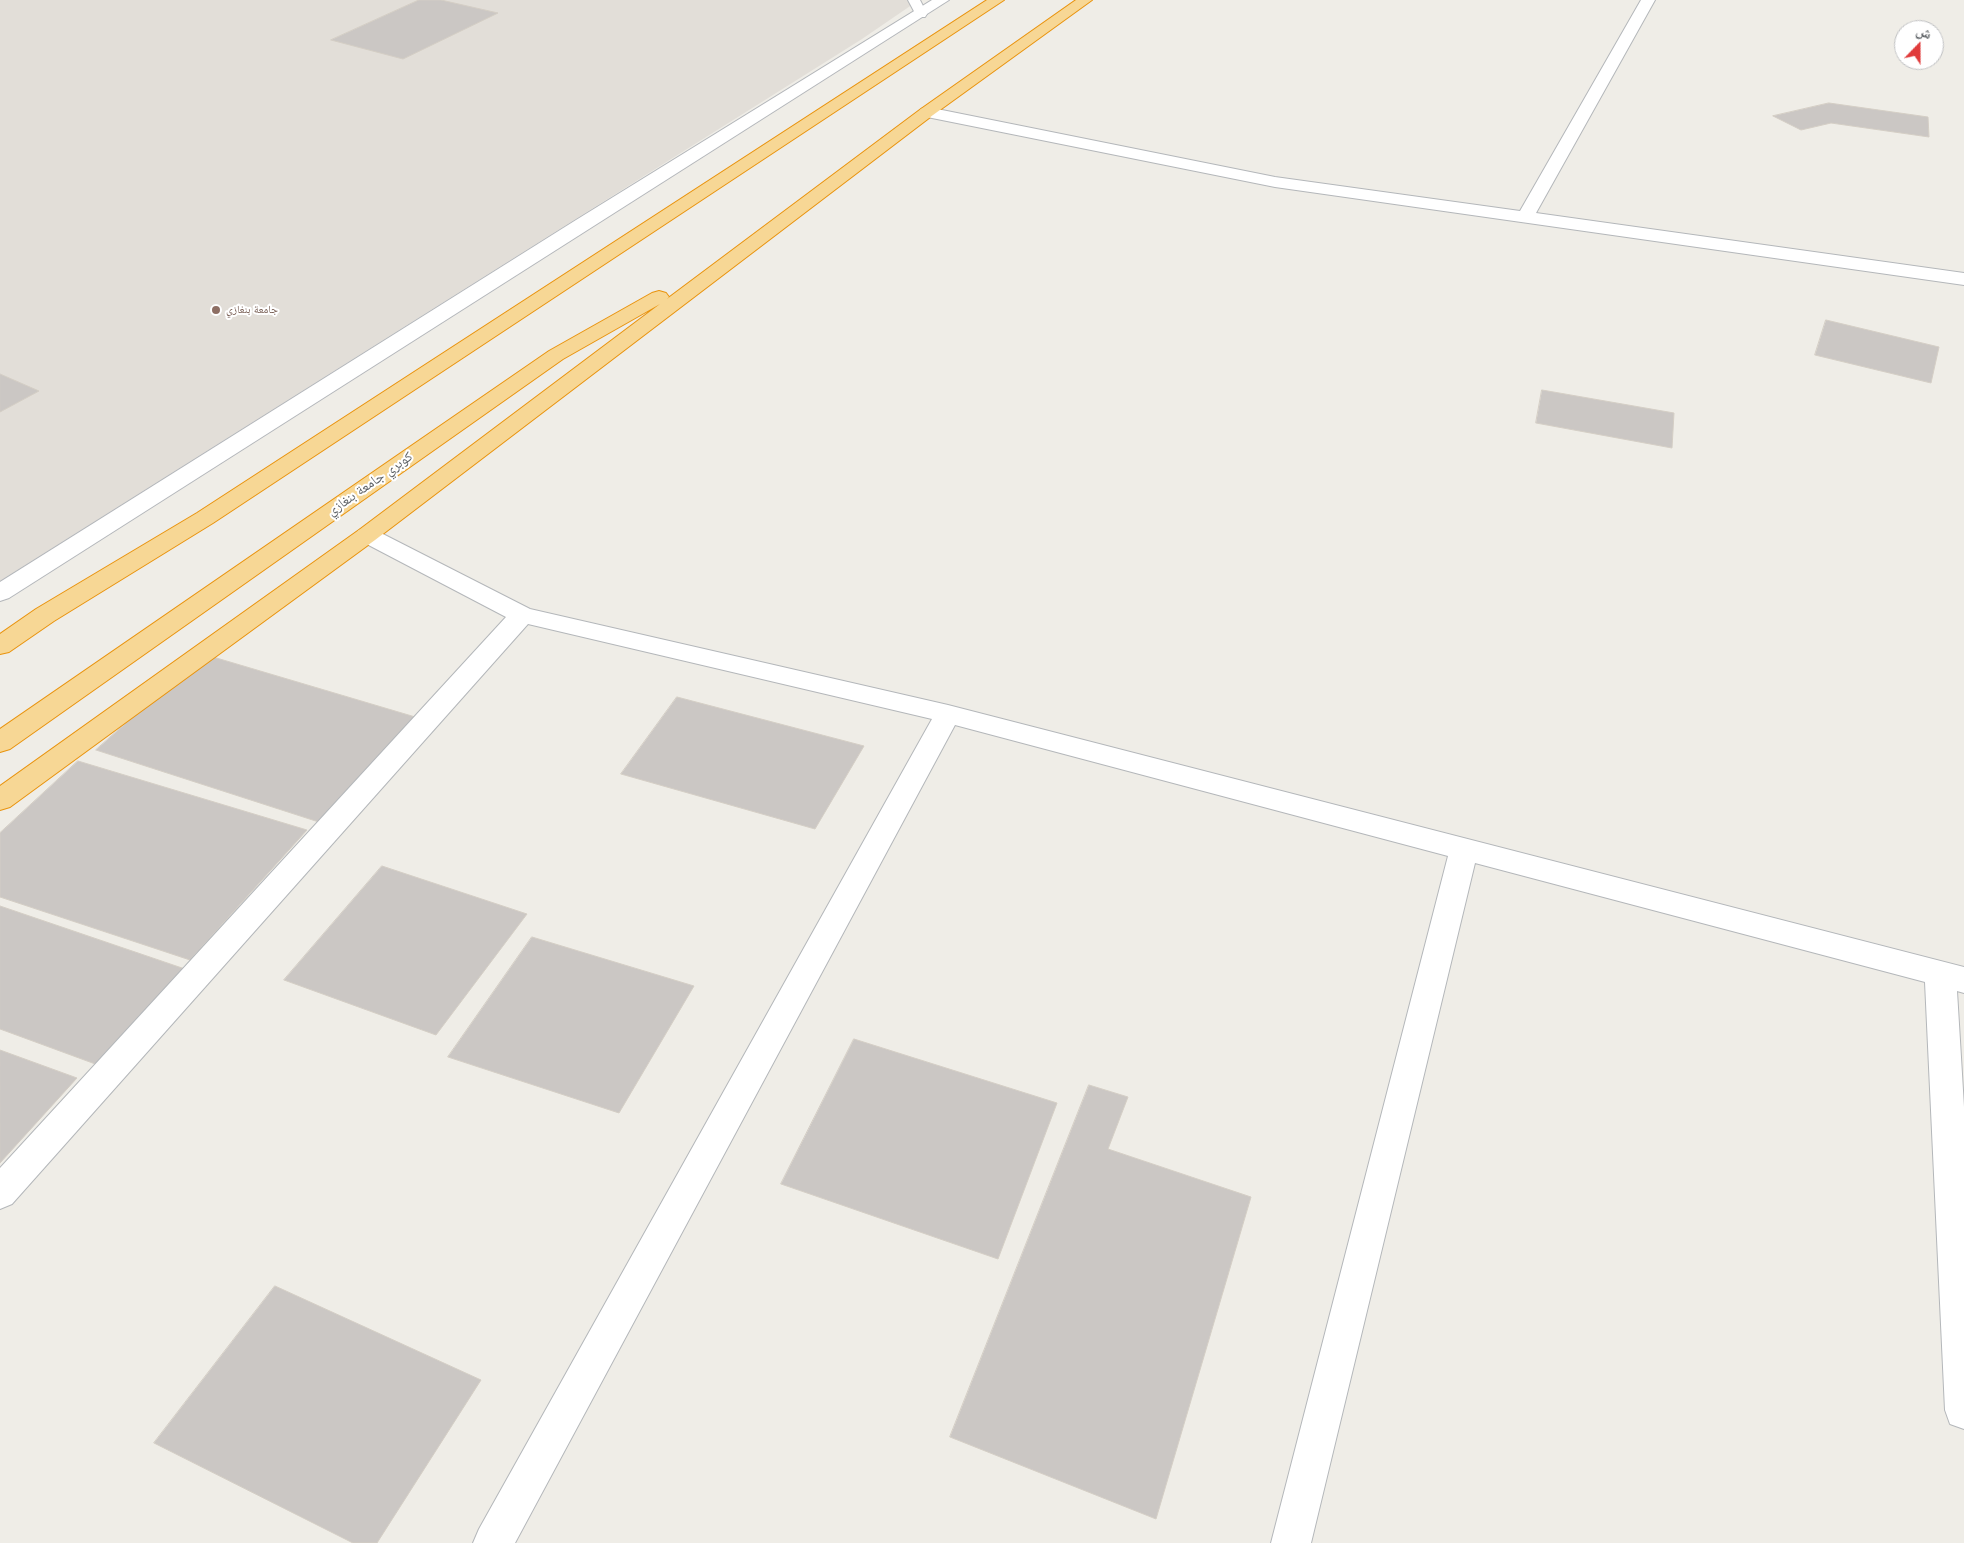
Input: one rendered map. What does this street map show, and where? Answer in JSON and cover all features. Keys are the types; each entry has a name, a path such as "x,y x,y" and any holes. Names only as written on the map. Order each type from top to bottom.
{"highway":[{"path":"0,646 45,615 205,518 997,0"},
{"path":"0,800 367,536 927,112 1084,0"},
{"name":"كوبري جامعة بنغازي","path":"0,742 556,355 751,245"}],"street":[{"path":"0,593 591,219 918,7 942,0"},
{"path":"1525,217 1648,0"},
{"path":"927,112 1276,182 1964,279"},
{"path":"367,536 522,615 948,714 1952,977 1964,1410"},
{"path":"0,1193 522,615"},
{"path":"493,1543 948,714"},
{"path":"1291,1543 1464,848"}],"shaded area":[{"name":"جامعة بنغازي","path":"0,0 919,0 862,39 0,581"}],"building":[{"path":"419,0 441,0 498,13 403,59 331,40"},
{"path":"1829,103 1928,117 1929,137 1831,123 1801,130 1773,116"},
{"path":"1826,320 1939,347 1931,383 1815,355"},
{"path":"0,374 39,391 0,412"},
{"path":"1542,390 1674,413 1672,448 1536,423"},
{"path":"203,654 422,719 325,824 96,750"},
{"path":"677,697 864,746 815,829 621,774"},
{"path":"78,761 307,830 190,960 0,897 0,833"},
{"path":"382,866 527,914 436,1035 284,980"},
{"path":"0,906 185,969 98,1065 0,1029"},
{"path":"532,937 694,986 619,1113 448,1057"},
{"path":"854,1039 1057,1103 998,1259 781,1184"},
{"path":"0,1050 77,1078 0,1163"},
{"path":"1089,1085 1128,1097 1108,1149 1251,1197 1156,1519 950,1437"},
{"path":"275,1286 481,1380 377,1543 353,1543 154,1443"}],"place":[{"name":"جامعة بنغازي","path":"216,310"}]}
